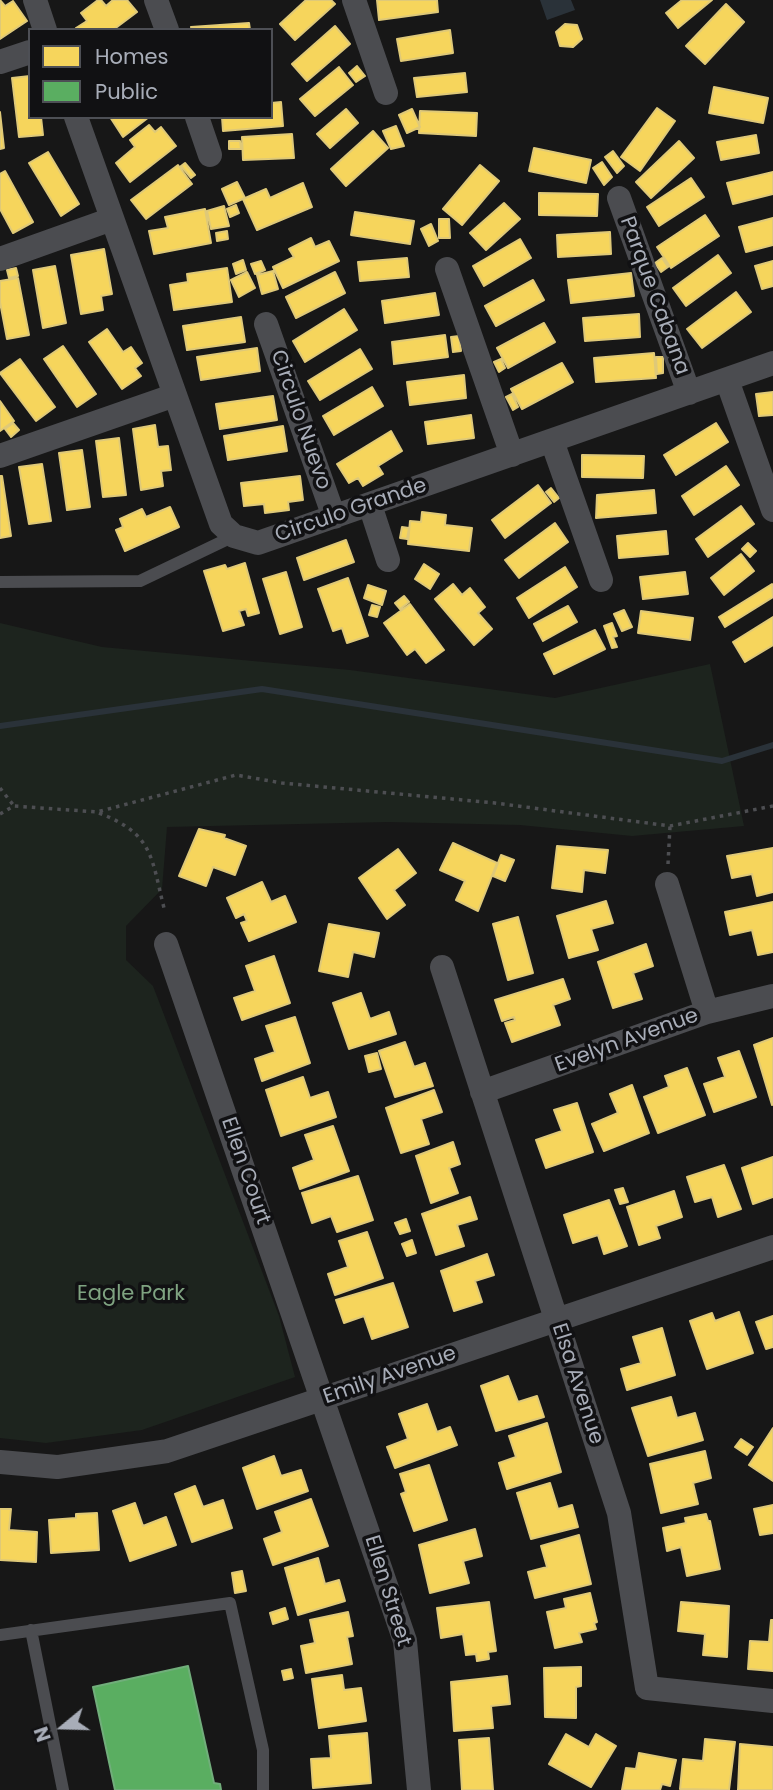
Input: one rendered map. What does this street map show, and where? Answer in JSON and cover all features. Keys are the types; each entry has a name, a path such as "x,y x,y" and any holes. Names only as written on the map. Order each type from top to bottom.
{"street":[{"path":"36,0 44,28"},
{"path":"156,0 166,28"},
{"path":"354,0 386,93"},
{"path":"0,62 28,53"},
{"path":"77,119 221,524 234,536"},
{"path":"198,119 210,155"},
{"name":"Parque Cabana","path":"620,198 689,393"},
{"path":"0,259 112,219"},
{"path":"447,269 512,455"},
{"name":"Circulo Nuevo","path":"266,324 334,517"},
{"name":"Circulo Grande","path":"234,536 258,544 773,363"},
{"path":"727,380 773,510"},
{"path":"0,456 175,395"},
{"path":"552,440 601,580"},
{"path":"370,505 388,560"},
{"path":"667,884 707,1012"},
{"name":"Ellen Court","path":"166,944 324,1399"},
{"name":"Elsa Avenue","path":"442,967 619,1513 648,1688 773,1701"},
{"name":"Evelyn Avenue","path":"482,1092 707,1012 773,996"},
{"name":"Emily Avenue","path":"0,1462 57,1467 167,1451 773,1247"},
{"name":"Ellen Street","path":"324,1399 405,1641 419,1790"}],"lane":[{"path":"0,582 140,581 234,536"},
{"path":"0,1635 230,1603 263,1750 263,1790"},
{"path":"31,1630 63,1790"}],"path":[{"path":"97,812 236,775 282,783 495,803 670,826 773,806"},
{"path":"0,788 15,806"},
{"path":"0,814 15,806 97,812 122,822 142,838 153,863 164,908"},
{"path":"667,884 670,826"}],"green space":[{"name":"Eagle Park","path":"0,623 102,647 350,670 555,698 710,664 744,826 632,836 520,825 388,822 167,827 162,889 126,926 126,960 153,986 279,1316 295,1377 142,1430 46,1443 0,1438"}],"shaded area":[{"path":"540,0 571,0 575,10 547,20"}],"building: Homes":[{"path":"0,0 5,6 13,1 27,21 0,39"},
{"path":"98,0 106,6 113,0 127,0 137,12 116,28 76,28 87,21 81,13"},
{"path":"306,0 331,0 335,4 295,40 280,24"},
{"path":"377,0 437,0 438,12 379,20"},
{"path":"682,0 712,0 678,28 666,13"},
{"path":"726,4 744,22 705,64 686,46"},
{"path":"249,23 250,28 191,28"},
{"path":"565,24 577,25 582,39 573,47 560,46 556,32"},
{"path":"335,26 350,44 307,81 292,64"},
{"path":"450,30 453,53 401,61 397,39"},
{"path":"357,66 365,76 356,82 349,73"},
{"path":"339,67 353,85 315,116 300,99"},
{"path":"465,73 467,92 417,97 414,78"},
{"path":"28,76 28,119 41,119 43,135 19,137 12,78"},
{"path":"714,87 768,98 763,123 709,113"},
{"path":"281,102 283,126 223,131 222,119 273,119 273,103"},
{"path":"657,108 675,121 640,171 621,157"},
{"path":"346,109 358,123 330,148 317,134"},
{"path":"412,109 420,127 407,133 399,115"},
{"path":"420,111 477,113 476,136 419,133"},
{"path":"0,112 4,148 0,149"},
{"path":"111,119 146,119 123,137"},
{"path":"149,125 155,132 161,127 176,146 130,182 116,163 135,147 130,140"},
{"path":"396,126 404,146 391,149 383,131"},
{"path":"373,131 388,148 346,186 331,169"},
{"path":"292,134 294,158 243,160 242,137"},
{"path":"756,135 759,153 721,160 717,142"},
{"path":"229,141 240,141 241,149 229,149"},
{"path":"679,141 694,158 651,198 636,182"},
{"path":"534,148 591,160 586,183 529,171"},
{"path":"613,151 624,166 617,173 605,157"},
{"path":"48,152 79,204 61,216 29,163"},
{"path":"602,162 612,177 604,185 593,168"},
{"path":"185,163 195,175 191,178 181,166"},
{"path":"178,165 192,184 146,219 131,200"},
{"path":"480,165 499,181 462,225 443,209"},
{"path":"5,171 33,222 13,233 0,209 0,174"},
{"path":"773,172 773,194 733,204 727,183"},
{"path":"691,178 704,197 659,226 647,207"},
{"path":"237,182 245,198 229,205 222,189"},
{"path":"303,183 312,207 257,230 243,199 266,189 270,198"},
{"path":"539,193 598,194 597,216 539,215"},
{"path":"504,203 520,219 486,250 470,233"},
{"path":"236,205 239,213 230,217 227,209"},
{"path":"224,206 229,226 211,229 207,211"},
{"path":"205,209 211,243 154,254 149,231 168,228 165,217"},
{"path":"355,212 414,221 410,244 351,235"},
{"path":"705,215 719,236 671,268 657,247"},
{"path":"773,218 773,245 746,252 739,227"},
{"path":"439,219 449,219 450,238 439,238"},
{"path":"431,224 438,241 429,246 421,229"},
{"path":"227,231 228,239 217,241 216,233"},
{"path":"610,232 611,254 558,257 557,235"},
{"path":"311,238 315,247 329,241 339,261 283,288 273,267 294,257 289,249"},
{"path":"520,239 531,258 484,286 473,266"},
{"path":"104,249 112,294 101,296 103,310 81,314 71,255"},
{"path":"718,255 731,273 686,306 673,288"},
{"path":"407,258 409,277 360,281 358,262"},
{"path":"662,258 668,267 661,272 655,263"},
{"path":"243,260 246,270 236,274 233,264"},
{"path":"261,261 265,270 255,274 251,264"},
{"path":"773,261 773,286 762,289 755,266"},
{"path":"55,266 66,323 43,328 33,270"},
{"path":"16,268 18,276 9,278 7,270"},
{"path":"227,268 232,302 174,310 170,285 188,282 187,274"},
{"path":"273,271 278,289 262,294 257,275"},
{"path":"247,272 255,288 239,297 231,280"},
{"path":"335,272 345,293 296,318 286,297"},
{"path":"631,273 634,296 571,303 568,280"},
{"path":"18,278 29,335 7,339 0,302 0,281"},
{"path":"533,280 544,300 496,326 485,306"},
{"path":"736,292 751,312 702,348 687,329"},
{"path":"435,293 439,315 385,323 382,301"},
{"path":"344,309 357,330 305,362 293,341"},
{"path":"639,314 640,337 585,341 583,318"},
{"path":"241,317 245,342 187,350 183,326"},
{"path":"544,323 555,342 508,368 497,348"},
{"path":"107,329 123,352 131,347 142,363 135,368 141,376 122,389 89,342"},
{"path":"445,335 448,357 394,364 392,342"},
{"path":"459,336 461,351 453,352 451,337"},
{"path":"63,346 96,394 77,407 44,359"},
{"path":"257,348 260,371 201,380 197,357"},
{"path":"360,349 372,369 320,400 308,381"},
{"path":"654,353 656,378 596,382 594,358"},
{"path":"656,357 663,357 663,373 657,374"},
{"path":"20,359 55,407 36,421 0,373"},
{"path":"501,359 505,368 499,372 494,362"},
{"path":"562,363 573,382 522,409 511,389"},
{"path":"464,375 466,398 410,405 407,382"},
{"path":"372,387 383,406 334,435 323,416"},
{"path":"773,392 773,415 759,416 756,394"},
{"path":"512,394 518,407 513,410 506,397"},
{"path":"273,396 277,420 220,429 216,404"},
{"path":"0,401 14,421 0,431"},
{"path":"471,415 474,438 428,444 425,422"},
{"path":"13,423 19,430 11,437 5,429"},
{"path":"716,423 728,442 676,475 664,455"},
{"path":"155,425 158,447 168,446 171,470 161,471 163,486 141,490 133,429"},
{"path":"283,426 287,451 228,460 224,436"},
{"path":"391,431 402,451 378,466 383,474 363,486 358,478 349,483 337,464"},
{"path":"119,438 126,495 103,497 96,441"},
{"path":"82,450 90,507 67,510 59,453"},
{"path":"582,455 644,456 643,478 582,477"},
{"path":"42,464 51,521 29,524 19,467"},
{"path":"726,466 739,485 694,515 682,496"},
{"path":"0,476 11,536 0,538"},
{"path":"300,476 303,500 288,502 289,510 265,513 264,504 244,506 241,483"},
{"path":"538,485 551,503 505,538 492,520"},
{"path":"551,488 559,498 554,502 546,492"},
{"path":"654,490 656,513 596,518 597,495"},
{"path":"741,506 754,524 708,557 696,539"},
{"path":"170,507 179,527 125,551 116,530 123,527 120,519 142,509 146,517"},
{"path":"422,512 446,515 445,525 472,528 469,551 408,544 410,521 421,522"},
{"path":"555,523 568,542 519,578 505,560"},
{"path":"402,527 409,528 407,539 400,538"},
{"path":"666,531 668,554 619,558 617,536"},
{"path":"346,540 354,562 304,580 297,558"},
{"path":"748,543 756,551 750,557 742,549"},
{"path":"741,554 754,571 724,595 711,578"},
{"path":"245,563 259,613 248,616 246,609 239,611 244,625 223,631 204,571 225,565 227,569"},
{"path":"424,564 439,574 430,589 415,579"},
{"path":"565,567 577,587 529,618 517,598"},
{"path":"286,572 302,627 280,634 263,579"},
{"path":"685,572 688,594 643,599 640,577"},
{"path":"348,578 368,636 347,643 342,628 333,631 318,589"},
{"path":"453,584 462,595 470,588 485,607 478,613 492,629 474,645 435,599"},
{"path":"772,584 773,597 725,627 719,617"},
{"path":"368,585 386,591 382,605 364,598"},
{"path":"404,596 409,602 400,609 395,603"},
{"path":"410,604 444,650 426,663 415,649 407,655 384,623"},
{"path":"372,605 380,607 377,617 369,615"},
{"path":"568,606 577,622 543,641 534,624"},
{"path":"624,610 632,627 622,631 614,614"},
{"path":"641,611 693,618 690,640 638,633"},
{"path":"773,617 773,645 745,662 733,642"},
{"path":"612,623 617,636 613,637 617,647 612,648 604,626"},
{"path":"595,630 605,649 554,674 544,654"},
{"path":"199,829 225,835 224,838 246,846 235,875 213,867 206,886 179,876"},
{"path":"453,843 497,863 478,911 456,900 465,881 440,870"},
{"path":"557,846 608,850 605,873 584,870 582,892 552,888"},
{"path":"773,848 773,892 757,896 752,874 732,878 727,856"},
{"path":"398,849 416,873 394,890 405,905 387,919 359,878"},
{"path":"501,855 514,860 505,881 493,876"},
{"path":"262,882 271,902 285,896 296,922 249,941 241,923 247,921 244,914 236,918 227,898"},
{"path":"606,901 613,923 591,929 598,950 569,958 557,916"},
{"path":"773,902 773,952 758,955 752,930 730,935 725,912"},
{"path":"518,917 533,973 508,980 493,924"},
{"path":"329,924 379,933 374,957 353,952 348,977 319,971"},
{"path":"646,944 653,966 633,973 642,999 613,1008 598,962"},
{"path":"274,956 290,1003 242,1020 234,998 255,991 246,966"},
{"path":"563,979 570,999 553,1005 560,1025 512,1042 505,1023 515,1020 514,1017 502,1021 495,1000"},
{"path":"361,993 370,1019 389,1012 396,1034 349,1049 333,1003"},
{"path":"295,1017 310,1063 262,1081 255,1059 275,1052 266,1026"},
{"path":"773,1038 773,1104 772,1105 754,1045"},
{"path":"405,1042 414,1067 425,1063 433,1086 395,1097 379,1051"},
{"path":"739,1051 756,1097 714,1112 704,1084 725,1077 718,1058"},
{"path":"377,1053 381,1069 369,1072 365,1056"},
{"path":"687,1068 705,1115 658,1133 644,1097 669,1087 665,1076"},
{"path":"303,1077 310,1098 328,1092 336,1117 281,1136 266,1090"},
{"path":"632,1085 649,1133 604,1151 592,1124 618,1113 610,1094"},
{"path":"434,1090 442,1112 421,1119 429,1144 401,1153 386,1108"},
{"path":"577,1103 593,1152 546,1168 536,1140 562,1131 554,1110"},
{"path":"333,1126 349,1171 300,1189 293,1168 314,1160 305,1135"},
{"path":"453,1142 460,1164 449,1168 458,1193 431,1203 416,1156"},
{"path":"773,1157 773,1197 753,1204 742,1168"},
{"path":"724,1165 741,1209 718,1217 712,1197 695,1202 687,1177"},
{"path":"358,1176 373,1220 337,1232 331,1216 312,1223 302,1193"},
{"path":"623,1188 628,1202 620,1204 615,1190"},
{"path":"674,1191 682,1217 656,1226 660,1238 639,1245 627,1207"},
{"path":"470,1197 477,1219 457,1225 464,1246 436,1255 422,1214"},
{"path":"609,1200 627,1246 604,1254 598,1235 573,1243 564,1215"},
{"path":"406,1219 410,1231 400,1234 395,1223"},
{"path":"367,1232 383,1278 335,1295 328,1274 348,1267 339,1241"},
{"path":"412,1240 416,1253 407,1256 402,1244"},
{"path":"487,1254 494,1275 475,1281 482,1302 454,1311 441,1271"},
{"path":"393,1283 408,1327 372,1339 364,1316 344,1323 336,1300"},
{"path":"739,1312 753,1353 707,1369 690,1321 712,1313 715,1321"},
{"path":"773,1316 773,1347 766,1349 756,1322"},
{"path":"662,1328 675,1375 627,1390 621,1369 641,1363 633,1337"},
{"path":"508,1376 518,1402 537,1396 544,1417 496,1431 481,1386"},
{"path":"671,1397 677,1418 695,1413 703,1440 648,1456 632,1408"},
{"path":"427,1404 437,1432 450,1427 457,1445 395,1468 387,1447 408,1439 399,1414"},
{"path":"547,1423 561,1472 507,1489 499,1463 516,1457 509,1436"},
{"path":"773,1428 773,1481 749,1465"},
{"path":"741,1439 753,1447 747,1455 735,1447"},
{"path":"705,1451 711,1478 693,1483 698,1504 661,1513 650,1464"},
{"path":"274,1456 281,1476 301,1470 308,1491 257,1509 243,1468"},
{"path":"429,1465 447,1520 414,1531 401,1494 406,1492 400,1474"},
{"path":"550,1483 558,1509 572,1505 578,1527 531,1539 517,1493"},
{"path":"195,1486 203,1507 223,1500 232,1528 192,1542 175,1494"},
{"path":"311,1499 328,1546 273,1565 264,1539 282,1532 275,1512"},
{"path":"135,1503 143,1526 166,1517 176,1545 130,1561 113,1511"},
{"path":"773,1505 773,1533 760,1535 754,1509"},
{"path":"0,1509 11,1509 9,1530 37,1532 36,1562 0,1560"},
{"path":"97,1513 99,1550 51,1553 49,1520"},
{"path":"706,1514 710,1521 720,1569 687,1576 681,1547 667,1551 663,1528 686,1523 685,1518"},
{"path":"475,1529 482,1556 463,1561 469,1583 430,1593 419,1545"},
{"path":"579,1535 591,1584 535,1598 528,1572 547,1567 541,1546"},
{"path":"318,1558 325,1584 339,1580 345,1601 298,1615 285,1568"},
{"path":"242,1571 246,1591 235,1593 232,1573"},
{"path":"590,1593 597,1622 594,1623 596,1629 579,1633 582,1642 555,1648 547,1612 566,1608 564,1599"},
{"path":"489,1602 496,1651 488,1652 489,1659 477,1661 476,1654 466,1655 463,1634 441,1638 437,1608"},
{"path":"681,1602 729,1606 727,1657 703,1655 705,1634 678,1631"},
{"path":"285,1608 288,1619 273,1624 270,1613"},
{"path":"348,1612 353,1636 347,1637 352,1664 306,1673 301,1646 315,1643 310,1620"},
{"path":"771,1620 773,1671 748,1669 750,1641 769,1642"},
{"path":"581,1667 581,1686 576,1687 576,1718 545,1717 544,1668"},
{"path":"291,1669 293,1678 284,1680 282,1671"},
{"path":"342,1675 344,1690 361,1688 366,1721 319,1728 312,1679"},
{"path":"507,1676 510,1704 491,1706 493,1728 454,1731 451,1682"},
{"path":"367,1733 371,1783 313,1788 311,1759 331,1758 329,1736"},
{"path":"566,1734 589,1747 596,1734 616,1746 591,1787 549,1764"},
{"path":"489,1738 493,1790 462,1790 459,1740"},
{"path":"705,1739 735,1742 729,1790 680,1789 683,1759 703,1761"},
{"path":"740,1744 773,1747 773,1790 738,1790"},
{"path":"639,1753 676,1760 670,1786 662,1784 660,1790 622,1790 626,1768 636,1769"}],"building: Public":[{"path":"188,1666 214,1783 220,1784 221,1790 115,1790 93,1687"}],"waterway":[{"path":"0,726 262,689 722,761 773,745"}]}
